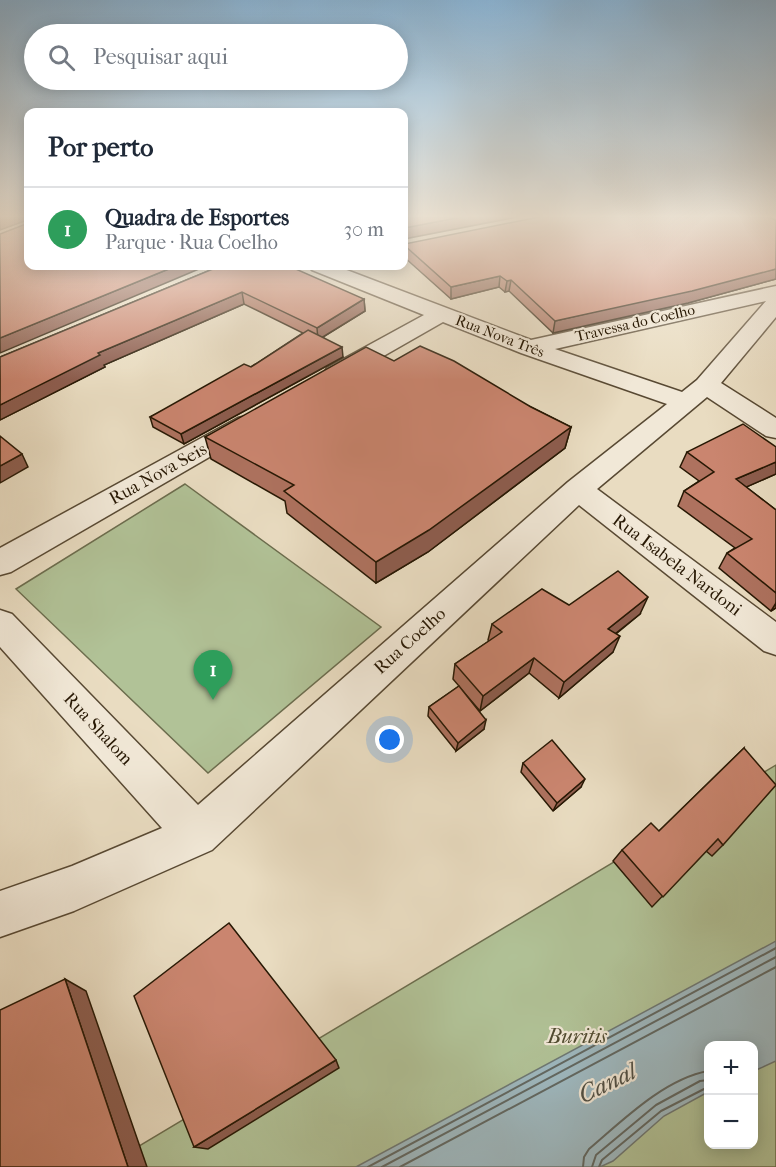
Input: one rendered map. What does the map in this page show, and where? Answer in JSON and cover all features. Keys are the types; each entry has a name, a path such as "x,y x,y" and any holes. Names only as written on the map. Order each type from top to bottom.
{"street":[{"name":"Rua Nova Três","path":"333,271 529,348 695,393 776,430"},
{"name":"Travessa do Coelho","path":"529,348 776,292"},
{"name":"Rua Coelho","path":"0,914 74,888 197,835 578,489 695,393 776,303"},
{"path":"319,383 442,314"},
{"name":"Rua Nova Seis","path":"0,563 267,412"},
{"name":"Rua Isabela Nardoni","path":"578,489 776,641"},
{"name":"Rua Shalom","path":"0,624 197,835"}],"green space":[{"path":"185,484 381,627 208,773 16,589"},
{"name":"Buritis","path":"776,765 776,1167 104,1167"}],"water":[{"name":"Canal","path":"776,941 776,1061 758,1069 758,1041 704,1041 704,1094 664,1116 613,1161 600,1167 356,1167"}],"building":[{"path":"0,271 163,271 0,338"},
{"path":"207,271 301,271 364,299 317,328 242,292 98,353 100,355 0,405 0,357"},
{"path":"434,271 767,271 692,291 555,321 511,280 507,281 500,276 451,287"},
{"path":"308,330 342,347 181,434 150,417 244,364 251,367"},
{"path":"420,346 454,361 531,407 571,427 429,530 376,562 284,491 294,485 205,437 366,347 394,361"},
{"path":"743,424 776,447 776,462 736,479 776,510 776,593 727,553 752,539 684,491 714,472 687,452"},
{"path":"0,436 22,454 0,466"},
{"path":"618,571 648,597 608,629 620,636 564,682 534,658 483,696 455,664 502,632 492,624 542,589 569,605"},
{"path":"459,686 486,720 458,743 429,707"},
{"path":"552,740 585,779 557,803 523,763"},
{"path":"744,748 776,785 723,845 718,839 663,897 622,850 651,823 659,831"},
{"path":"229,923 336,1060 194,1147 134,996"},
{"path":"65,979 128,1167 0,1167 0,1010"}],"place":[{"name":"Quadra de Esportes","path":"213,700"}]}
